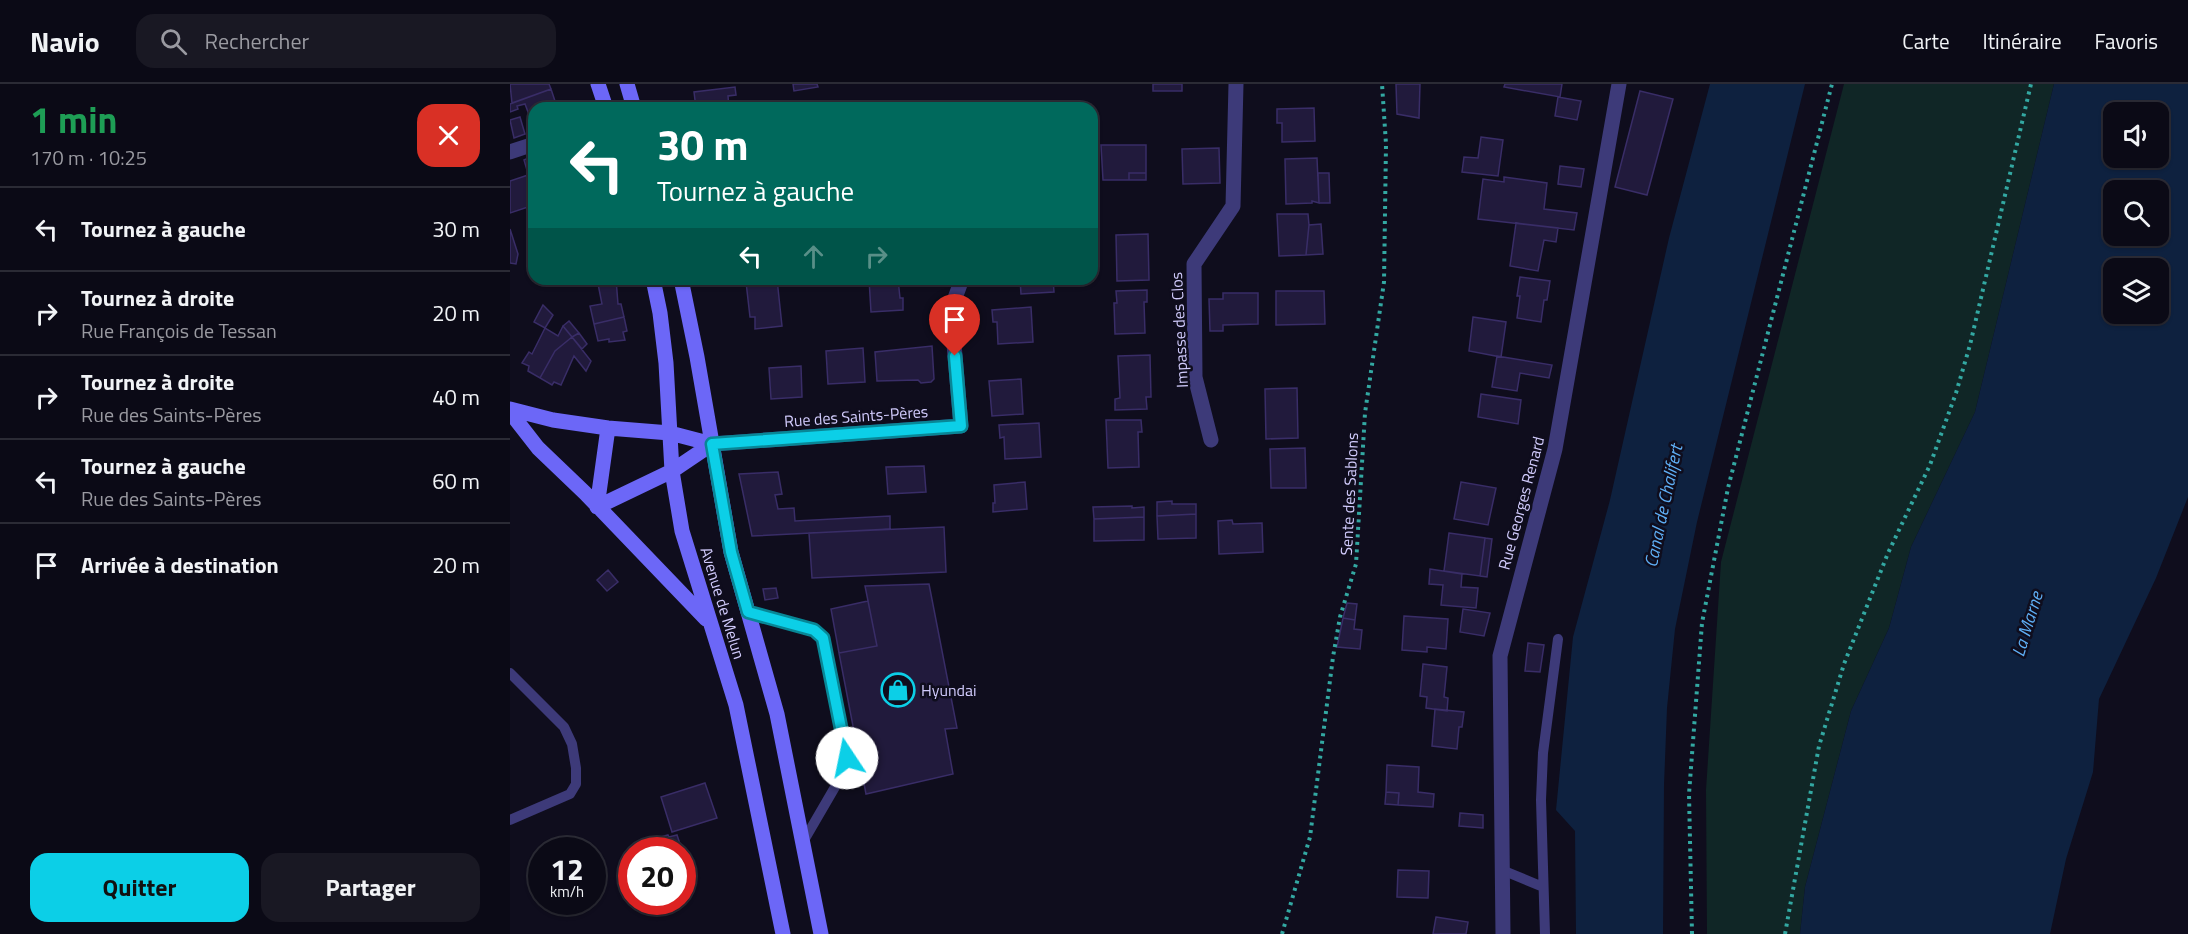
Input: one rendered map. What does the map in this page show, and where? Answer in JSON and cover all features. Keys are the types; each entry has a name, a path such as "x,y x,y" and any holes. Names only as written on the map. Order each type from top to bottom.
{"main road":[{"path":"598,84 604,102"},
{"path":"627,84 632,102"},
{"name":"Avenue de Melun","path":"654,285 666,363 672,471 682,531 736,705 783,934"},
{"path":"682,285 731,552 777,714 821,934"},
{"path":"510,410 553,420 608,428 670,433 712,444"},
{"path":"510,410 538,448 709,622"},
{"path":"597,507 608,428"},
{"path":"597,507 672,471 712,444"}],"street":[{"name":"Impasse des Clos","path":"1211,440 1196,377 1194,264 1233,206 1236,84"},
{"name":"Rue Georges Renard","path":"1503,934 1500,656 1555,449 1619,84"},
{"path":"510,152 528,146"},
{"name":"Rue des Saints-Pères","path":"712,444 961,426 951,309 960,285"}],"lane":[{"path":"748,612 814,630 823,638 847,758 842,775 803,842"},
{"path":"1545,934 1541,800 1543,753 1558,639"},
{"path":"510,674 564,727 572,744 576,784 570,794 510,820"},
{"path":"1502,870 1543,887"}],"path":[{"name":"Sente des Sablons","path":"1282,934 1310,837 1333,657 1340,617 1356,564 1365,412 1384,282 1386,144 1382,84"},
{"path":"1692,934 1689,794 1702,623 1728,488 1832,84"},
{"path":"1785,934 1819,746 1844,664 1888,553 1930,465 1956,393 1970,345 2031,84"}],"green space":[{"path":"1844,84 2054,84 1975,412 1911,547 1889,628 1851,711 1805,887 1800,934 1707,934 1706,790 1721,562"}],"water":[{"name":"Canal de Chalifert","path":"1710,84 1805,84 1697,522 1675,629 1667,708 1663,934 1576,934 1575,831 1556,810 1573,637 1610,500 1669,238"},
{"name":"La Marne","path":"2054,84 2188,84 2188,497 2156,578 2099,699 2093,772 2066,859 2050,934 1800,934 1805,887 1851,711 1889,628 1911,547 1975,412"}],"building":[{"path":"510,84 549,84 551,89 512,103"},
{"path":"793,84 817,84 818,87 794,91"},
{"path":"1153,84 1182,84 1182,91 1153,91"},
{"path":"1396,84 1420,84 1419,118 1397,114"},
{"path":"1505,84 1562,84 1560,97 1504,87"},
{"path":"735,87 736,95 728,96 728,102 695,102 694,92"},
{"path":"551,89 555,101 528,102 528,112 525,104 517,106 518,109 510,112 510,104"},
{"path":"1640,91 1673,99 1647,195 1615,187"},
{"path":"1558,97 1581,101 1577,120 1555,116"},
{"path":"1314,108 1315,141 1282,142 1282,123 1277,123 1277,109"},
{"path":"520,117 525,134 514,138 510,120"},
{"path":"1481,137 1503,140 1498,176 1462,172 1464,157 1478,158"},
{"path":"1101,145 1146,145 1146,173 1129,173 1129,180 1103,180"},
{"path":"1219,148 1220,183 1183,184 1182,149"},
{"path":"528,158 528,174 524,160"},
{"path":"1317,158 1319,203 1312,201 1312,203 1286,204 1285,159"},
{"path":"1560,166 1584,169 1581,187 1558,184"},
{"path":"1129,173 1146,173 1146,180 1129,180"},
{"path":"1318,173 1329,173 1330,203 1319,203"},
{"path":"528,175 528,207 510,213 510,181"},
{"path":"1504,177 1547,183 1544,209 1577,213 1574,230 1478,219 1483,179 1504,182"},
{"path":"1277,214 1308,214 1306,255 1279,256"},
{"path":"1516,223 1558,228 1556,242 1544,240 1538,271 1510,266"},
{"path":"1321,224 1323,254 1306,255 1309,225"},
{"path":"510,229 518,254 516,264 510,263"},
{"path":"1148,234 1149,280 1117,281 1116,235"},
{"path":"1520,277 1550,281 1541,322 1517,318"},
{"path":"598,285 616,285 618,304 621,304 624,317 594,324 590,306 602,304"},
{"path":"746,285 778,285 782,326 755,329 755,317 750,317"},
{"path":"869,285 899,285 900,298 903,298 903,310 871,312"},
{"path":"1020,285 1053,285 1054,292 1021,294"},
{"path":"1147,290 1147,302 1144,302 1145,333 1115,334 1116,291"},
{"path":"1276,291 1324,291 1325,324 1276,325"},
{"path":"1223,293 1258,293 1258,324 1223,325 1223,331 1210,331 1209,299 1223,299"},
{"path":"543,305 553,315 545,328 534,322"},
{"path":"1031,307 1033,342 998,344 997,322 993,322 992,310"},
{"path":"624,317 627,331 623,332 625,340 598,341 594,324"},
{"path":"1473,317 1506,322 1501,357 1469,351"},
{"path":"569,321 579,333 572,337 563,326"},
{"path":"563,326 572,337 555,351 540,378 528,371 529,366 522,363 529,352 532,354 545,328 558,336"},
{"path":"579,333 587,344 582,349 572,337"},
{"path":"572,337 591,361 586,371 574,356 561,385 554,382 552,385 540,378 555,351"},
{"path":"932,346 934,379 931,382 877,381 875,352"},
{"path":"863,348 865,382 828,384 826,351"},
{"path":"1150,355 1151,397 1146,397 1147,409 1115,410 1115,399 1120,398 1118,356"},
{"path":"1497,356 1552,365 1549,378 1520,373 1517,391 1492,387"},
{"path":"801,366 802,397 771,399 769,368"},
{"path":"1021,379 1023,414 992,416 989,381"},
{"path":"1297,388 1298,438 1266,439 1265,389"},
{"path":"1481,394 1521,400 1518,424 1478,417"},
{"path":"1106,420 1141,420 1142,432 1138,432 1139,467 1108,468"},
{"path":"1039,423 1041,457 1005,459 1004,437 1000,438 999,425"},
{"path":"1305,448 1306,488 1271,488 1270,449"},
{"path":"924,466 926,492 888,494 886,467"},
{"path":"778,472 782,494 775,495 778,509 794,508 795,521 890,516 890,529 752,536 739,474"},
{"path":"1025,482 1027,509 993,512 994,485"},
{"path":"1461,482 1496,488 1488,525 1454,519"},
{"path":"1172,501 1172,504 1196,504 1196,514 1157,516 1157,502"},
{"path":"1132,506 1132,508 1144,507 1144,517 1094,519 1093,507"},
{"path":"1196,514 1196,538 1158,539 1157,516"},
{"path":"1144,517 1144,540 1094,541 1094,519"},
{"path":"1232,520 1233,524 1262,523 1263,552 1219,554 1218,521"},
{"path":"944,527 946,572 812,578 809,533"},
{"path":"1449,533 1485,538 1480,576 1444,571"},
{"path":"1485,538 1492,539 1487,577 1480,576"},
{"path":"1430,569 1462,574 1461,587 1478,588 1476,608 1441,605 1443,585 1429,584"},
{"path":"608,570 618,582 607,591 597,580"},
{"name":"Hyundai","path":"929,584 957,728 945,729 953,774 866,794 839,653 877,646 865,586"},
{"path":"776,588 778,598 765,600 763,589"},
{"path":"868,601 877,646 839,653 831,609"},
{"path":"1347,603 1357,604 1355,620 1343,618"},
{"path":"1463,609 1490,613 1484,636 1460,632"},
{"path":"1404,616 1448,619 1446,649 1427,647 1427,652 1402,650"},
{"path":"1343,618 1355,620 1354,629 1362,630 1360,649 1337,647"},
{"path":"1528,643 1544,645 1540,672 1525,671"},
{"path":"1423,664 1447,667 1444,697 1448,698 1447,711 1426,708 1427,697 1420,696"},
{"path":"1435,709 1464,712 1462,727 1459,727 1457,749 1432,746"},
{"path":"1387,765 1419,767 1418,792 1434,794 1433,807 1398,805 1399,793 1386,792"},
{"path":"705,783 717,818 672,832 661,797"},
{"path":"1386,792 1399,793 1398,805 1385,804"},
{"path":"1460,813 1483,815 1483,828 1459,826"},
{"path":"1398,870 1429,871 1428,898 1397,897"},
{"path":"1436,917 1468,922 1466,934 1433,934"}],"place":[{"name":"Hyundai","path":"898,690"}],"route":[{"path":"847,758 823,638 814,630 748,612 731,552 712,444 961,426 955,356"}]}
